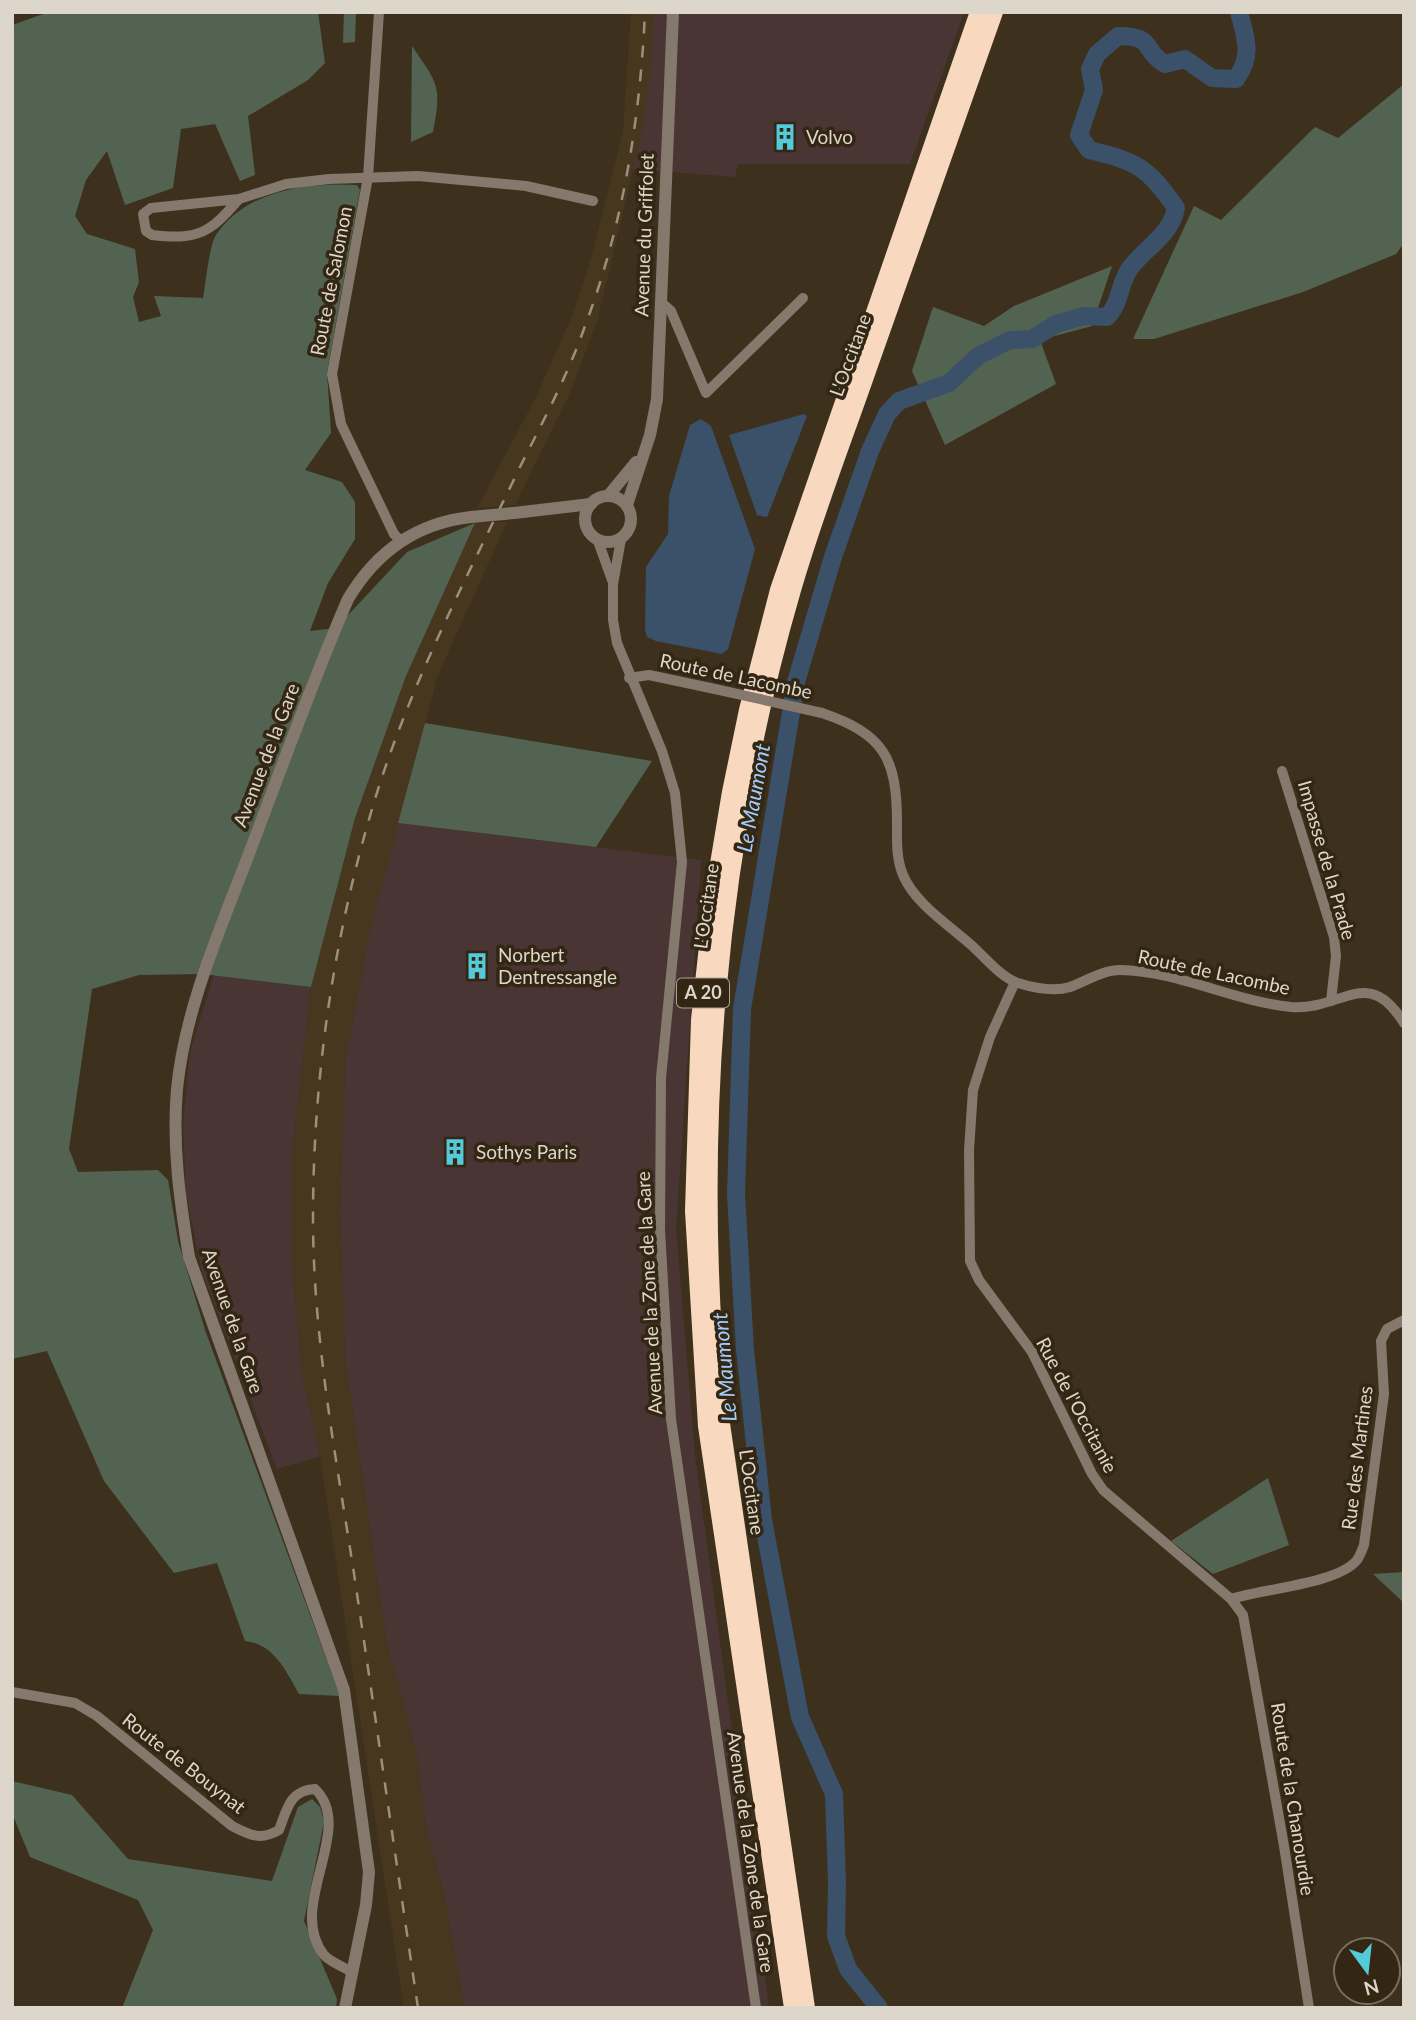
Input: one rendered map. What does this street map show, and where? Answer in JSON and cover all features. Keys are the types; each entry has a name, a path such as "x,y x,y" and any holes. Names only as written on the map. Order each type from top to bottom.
{"highway":[{"name":"L'Occitane","path":"793,2008 704,1399 694,1211 702,995 713,900 731,792 748,710 779,590 979,12"},
{"name":"L'Occitane","path":"806,2008 718,1403 710,1305 707,1206 713,1021 738,832 791,593 994,12"}],"street":[{"name":"Route de Salomon","path":"379,12 368,177 332,374 341,424 394,534 401,541"},
{"name":"Avenue du Griffolet","path":"627,505 650,435 657,399 673,12"},
{"path":"239,199 219,223 198,236 152,235 142,221 143,214 160,206 239,199 286,184 368,177 418,176 526,186 593,201"},
{"path":"661,302 671,311 706,393 803,298"},
{"path":"585,523 591,504 608,496 641,457"},
{"path":"548,510 585,523 592,536 606,543 621,539 627,534 632,520 627,505 608,496"},
{"name":"Avenue de la Gare","path":"345,2008 369,1872 352,1729 344,1690 189,1257 180,1205 174,1133 178,1086 189,1027 211,954 348,599 372,563 401,541 427,527 471,516 591,504"},
{"name":"Avenue de la Zone de la Gare","path":"621,539 613,584 613,620 621,659 662,751 676,793 682,862 661,1078 660,1202 671,1419 756,2008"},
{"name":"Avenue de la Zone de la Gare","path":"598,541 613,584"},
{"name":"Route de Lacombe","path":"629,678 649,674 822,713 862,729 875,740 890,764 897,793 898,863 914,892 1015,982 1045,989 1068,988 1116,970 1128,971 1259,1002 1294,1007 1359,993 1375,994 1386,999 1404,1023"},
{"name":"Impasse de la Prade","path":"1282,771 1334,937 1336,956 1331,1001"},
{"name":"Rue de l'Occitanie","path":"1015,982 990,1037 973,1090 968,1213 970,1261 979,1280 1032,1352 1092,1474 1103,1490 1231,1599"},
{"name":"Rue des Martines","path":"1231,1599 1328,1577 1345,1570 1356,1561 1364,1545 1384,1394 1381,1341 1387,1329 1404,1320"},
{"name":"Route de la Chanourdie","path":"1231,1599 1242,1615 1249,1639 1309,2008"},
{"name":"Route de Bouynat","path":"12,1692 75,1703 97,1716 232,1826 254,1837 269,1836 279,1830 290,1800 303,1790 315,1788 323,1797 328,1812 323,1857 309,1916 325,1956 352,1972"}],"shaded area":[{"path":"631,12 654,12 651,67 642,131 598,318 570,393 515,505 477,508 535,399 573,314 591,258 623,133"},
{"path":"654,12 964,12 910,164 738,164 735,177 632,169 642,131"},
{"path":"507,522 438,675 369,935 345,1062 340,1211 345,1359 386,1639 417,1757 427,1833 445,1899 464,2008 404,2008 320,1456 302,1373 292,1265 292,1155 311,987 355,818 406,676 475,523"},
{"path":"398,823 701,860 676,1229 695,1456 769,2008 464,2008 445,1899 427,1833 417,1757 386,1639 345,1359 340,1211 345,1062 369,935"},
{"path":"214,975 311,987 292,1155 292,1265 302,1373 320,1456 277,1469 202,1272 186,1194 183,1125 190,1052"}],"green space":[{"path":"49,12 318,12 325,63 308,80 248,116 255,175 240,181 215,124 181,129 173,188 125,205 107,151 86,180 75,216 87,234 135,249 139,282 133,297 139,322 161,316 154,296 203,298 216,235 244,208 279,192 319,185 357,185 360,190 327,372 331,433 305,470 342,482 355,502 355,539 328,583 310,631 336,628 407,552 475,523 406,676 355,818 311,987 202,974 139,975 92,989 69,1149 78,1172 158,1170 168,1180 178,1241 205,1330 340,1696 299,1694 284,1668 271,1653 264,1647 245,1641 217,1563 174,1573 104,1481 47,1351 12,1359 12,25"},
{"path":"344,12 356,12 355,42 343,43"},
{"path":"412,46 436,86 437,104 433,132 411,142"},
{"path":"1404,84 1404,243 1396,254 1303,292 1154,339 1133,339 1194,206 1221,220 1315,127 1338,138"},
{"path":"1112,266 1092,326 1040,340 1056,384 945,445 912,371 933,307 984,326 1014,306"},
{"path":"425,723 652,761 596,847 398,823"},
{"path":"1268,1478 1289,1545 1213,1574 1171,1541"},
{"path":"1404,1572 1404,1603 1373,1574"},
{"path":"12,1781 72,1795 128,1859 272,1881 298,1807 312,1799 320,1807 324,1822 304,1921 337,1999 336,2008 122,2008 153,1930 138,1900 30,1857 12,1813"}],"water":[{"path":"804,414 807,416 767,517 757,515 729,435"},
{"path":"701,419 711,426 755,549 728,649 722,654 656,641 647,637 645,629 646,567 668,534 669,496 690,425"}],"waterway":[{"name":"Le Maumont","path":"879,2008 848,1969 836,1936 834,1794 800,1717 763,1520 745,1349 736,1194 742,1009 796,682 833,557 870,451 887,414 899,401 949,383 978,356 1010,340 1032,339 1056,324 1084,316 1107,317 1115,306 1130,268 1169,226 1176,208 1157,183 1130,162 1089,150 1079,135 1094,90 1090,69 1097,54 1118,36 1138,38 1165,64 1185,59 1212,78 1236,79 1246,54 1246,39 1239,12"}],"railway":[{"path":"418,2008 321,1350 313,1218 321,1062 346,909 386,765 439,635 563,380 610,250 634,132 645,12"}],"place":[{"name":"Volvo","path":"785,137"},
{"name":"Norbert Dentressangle","path":"477,966"},
{"name":"Sothys Paris","path":"455,1152"}]}
